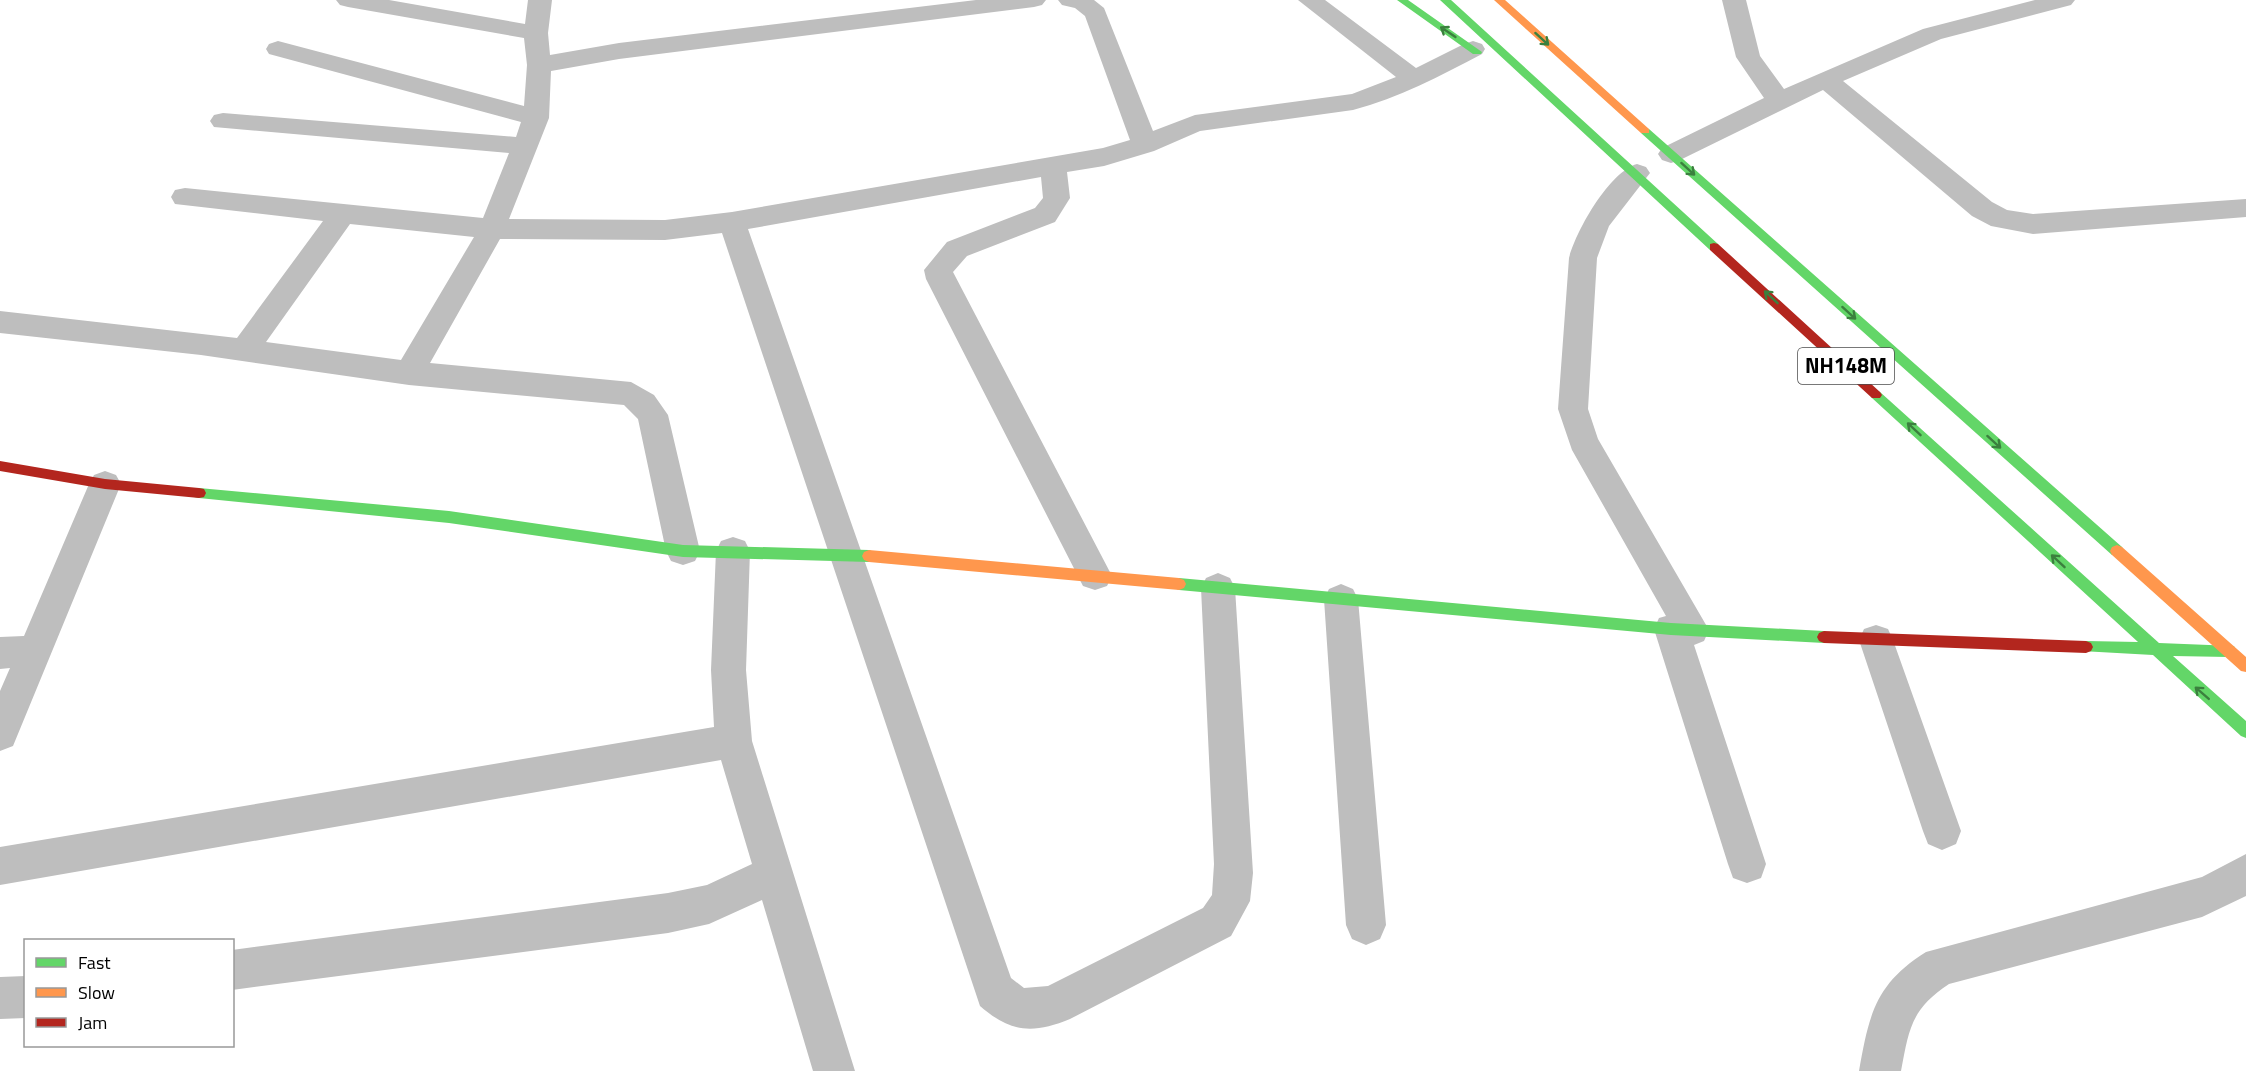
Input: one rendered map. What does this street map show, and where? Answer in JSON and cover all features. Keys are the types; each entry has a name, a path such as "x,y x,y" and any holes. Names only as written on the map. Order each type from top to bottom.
{"main road":[{"path":"1402,0 1583,124"},
{"name":"NH148M","path":"1445,0 1637,173 2153,649 2246,731"},
{"name":"NH148M","path":"1498,0 2246,666"},
{"path":"1546,22 1616,106"},
{"path":"0,466 105,484 449,517 683,551 845,554 1682,629 1876,640 2229,651"}],"street":[{"path":"348,0 536,33"},
{"path":"409,373 492,229 536,118 538,65 536,33 540,0"},
{"path":"538,65 619,51 1034,0"},
{"path":"1070,0 1082,2 1096,13 1145,145"},
{"path":"1310,0 1414,79"},
{"path":"1734,0 1748,57 1779,101"},
{"path":"1671,154 1825,79 1932,34 1967,14 2063,0"},
{"path":"278,49 536,118"},
{"path":"185,197 492,229 645,231 732,222 1104,157 1145,145 1195,123 1353,102 1414,79 1473,49"},
{"path":"1825,79 1982,209 2001,219 2032,224 2246,208"},
{"path":"223,122 525,146"},
{"path":"1052,166 1058,194 1056,206 1045,216 957,249 938,270 940,279 1095,576"},
{"path":"1637,173 1594,223 1587,237 1583,258 1573,409 1583,441 1682,629 1747,864"},
{"path":"245,350 343,213"},
{"path":"732,222 994,991 1020,1009 1037,1010 1055,1004 1217,922 1230,906 1234,887 1218,588"},
{"path":"0,322 245,350 409,373 631,394 653,415 683,551"},
{"path":"0,734 105,484"},
{"path":"733,551 728,706 734,741 834,1071"},
{"path":"1341,599 1365,925"},
{"path":"1876,640 1942,831"},
{"path":"0,653 35,651"},
{"path":"0,866 734,741"},
{"path":"1880,1071 1889,1025 1900,997 1921,977 1940,966 2202,897 2226,887 2246,873"},
{"path":"234,970 668,913 709,904 774,874"},
{"path":"0,998 24,997"}],"traffic: fast":[{"path":"1402,0 1477,52"},
{"path":"1445,0 1714,247"},
{"path":"1645,131 2117,551"},
{"path":"1876,395 2246,731"},
{"path":"199,493 449,517 683,551 869,556"},
{"path":"1179,584 1671,629 1824,637"},
{"path":"2086,647 2229,651"}],"traffic: slow":[{"path":"1499,0 1645,131"},
{"path":"2117,551 2246,666"},
{"path":"869,556 1179,584"}],"traffic: jam":[{"path":"1714,247 1876,395"},
{"path":"0,466 105,484 199,493"},
{"path":"1824,637 2086,647"}]}
